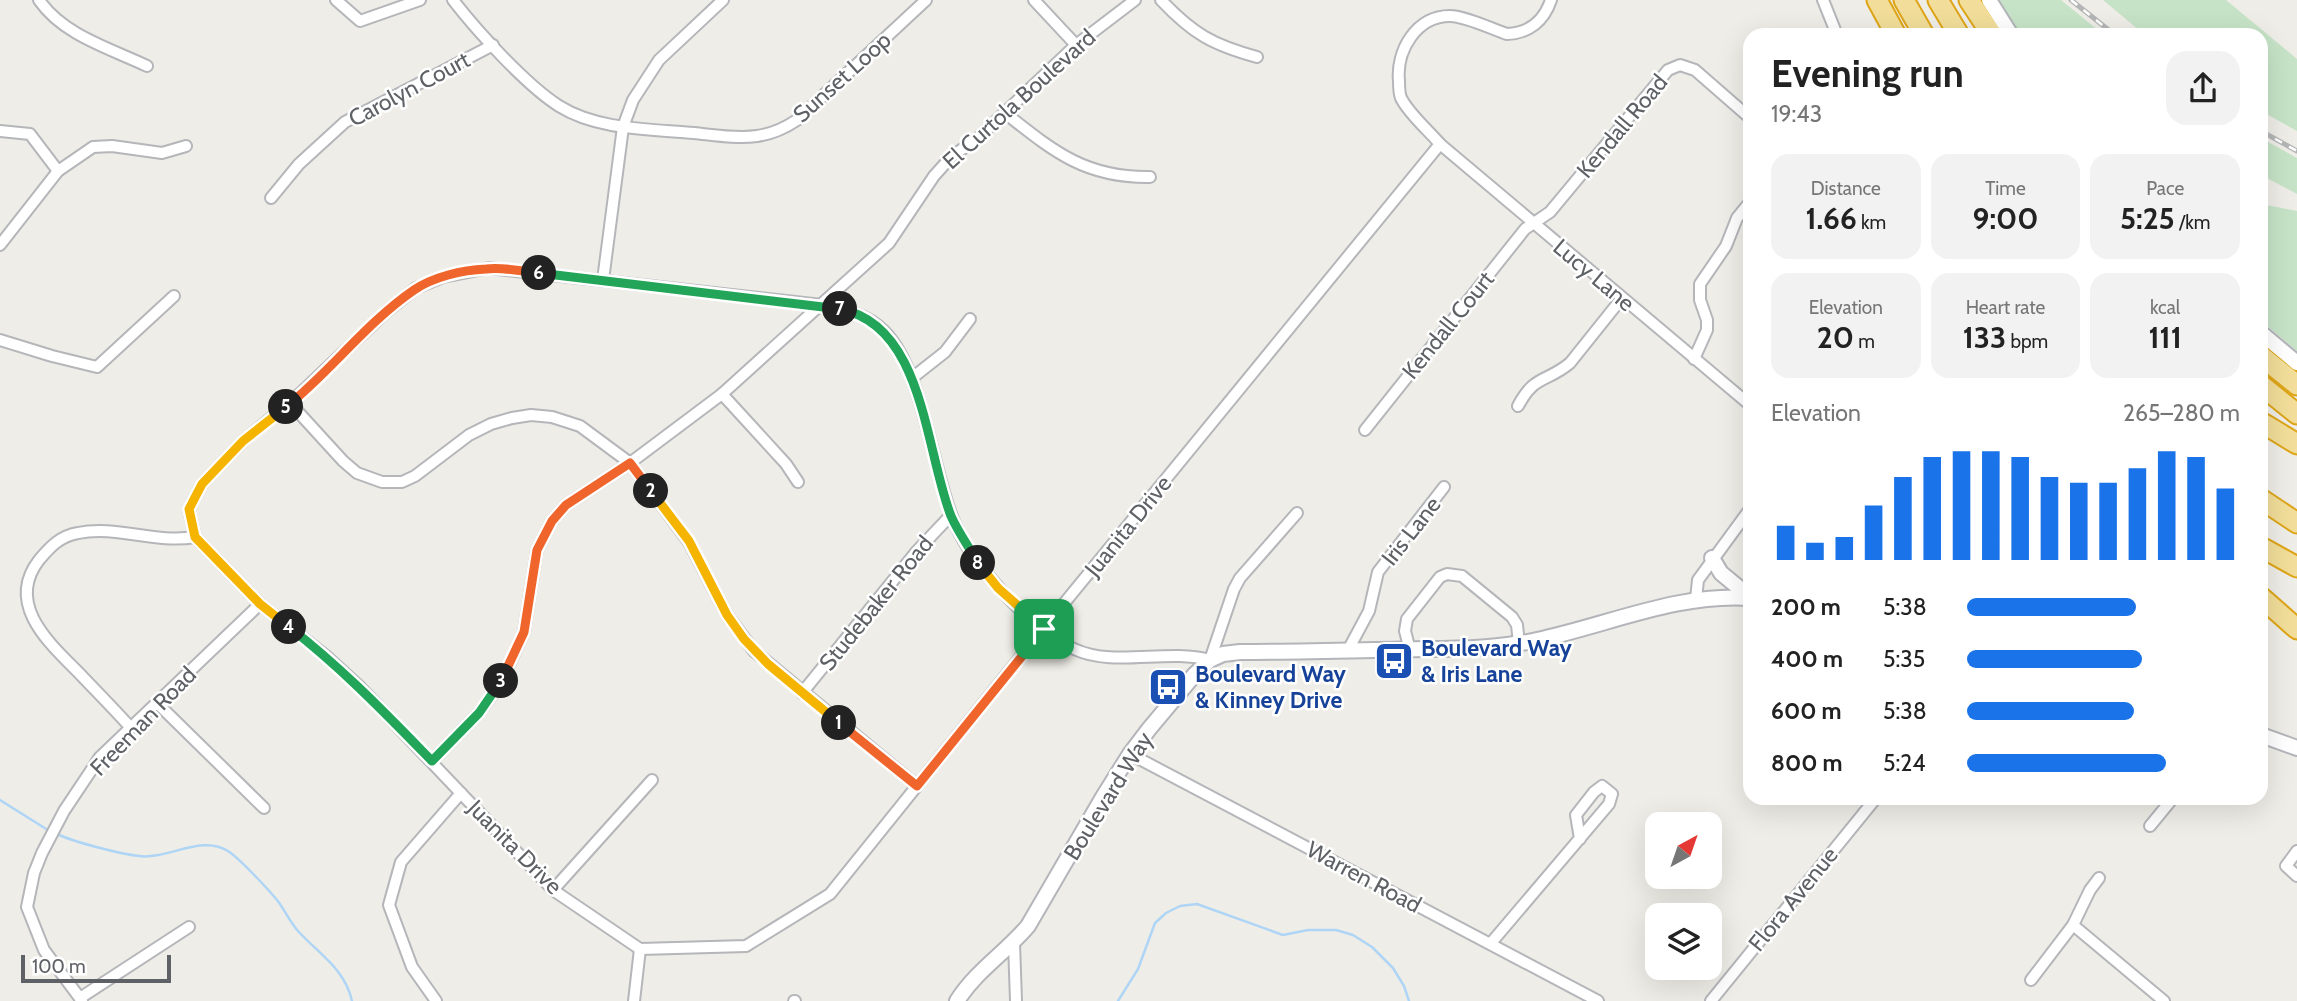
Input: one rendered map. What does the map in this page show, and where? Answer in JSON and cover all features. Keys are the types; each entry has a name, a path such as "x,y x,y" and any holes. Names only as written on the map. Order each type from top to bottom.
{"highway":[{"path":"1877,0 1892,28"},
{"path":"1904,0 1920,28"},
{"path":"1938,0 1955,28"},
{"path":"1957,0 1975,28"},
{"path":"1969,0 1987,28"},
{"path":"2268,362 2297,385"},
{"path":"2268,391 2297,414"},
{"path":"2268,426 2297,444"},
{"path":"2268,504 2297,523"},
{"path":"2268,551 2297,567"},
{"path":"2268,603 2297,629"}],"street":[{"path":"39,0 49,15 67,29 147,66"},
{"path":"337,0 360,21 420,0"},
{"name":"Sunset Loop","path":"453,0 517,71 559,106 582,116 623,127 725,136 757,136 786,127 797,120 926,0"},
{"path":"603,280 623,127 633,100 659,60 723,0"},
{"path":"1034,0 1076,45"},
{"name":"El Curtola Boulevard","path":"432,761 479,713 501,682 524,632 537,550 552,521 566,505 630,463 722,394 889,243 934,176 951,157 978,138 1076,45 1135,0"},
{"path":"1161,0 1198,34 1222,47 1258,57"},
{"path":"1440,144 1400,97 1398,71 1410,37 1420,27 1437,18 1451,16 1507,34 1526,31 1539,21 1551,0"},
{"path":"1823,0 1834,28"},
{"path":"1989,0 2007,28"},
{"name":"Carolyn Court","path":"271,198 299,164 345,122 493,45"},
{"name":"Kendall Road","path":"1534,223 1550,212 1668,70 1680,65 1695,70 1743,112"},
{"path":"1005,113 1054,150 1084,167 1129,177 1150,177"},
{"path":"0,131 30,134 58,171"},
{"name":"Lucy Lane","path":"1440,144 1743,399"},
{"name":"Juanita Drive","path":"195,537 260,604 352,679 553,890 640,949 746,946 830,894 1440,144"},
{"path":"0,245 58,171 93,147 112,146 162,153 186,146"},
{"path":"1694,359 1707,330 1707,320 1700,300 1700,284 1726,246 1737,218 1743,211"},
{"name":"Kendall Court","path":"1365,430 1525,229 1534,223"},
{"path":"131,727 46,639 32,616 26,585 33,569 48,548 75,533 101,529 164,540 195,537 189,509 202,484 243,441 290,403 386,312 416,289 443,277 489,268 821,305 862,316 879,327 897,347 912,378 951,515 979,565 1006,596 1044,629 1061,642 1085,653 1127,656 1192,655 1210,660 1223,654 1240,652 1485,648 1519,643 1696,599 1723,596 1743,597"},
{"path":"0,340 97,367 174,296"},
{"path":"1518,406 1527,389 1570,363 1622,298"},
{"path":"912,378 945,352 970,319"},
{"path":"2268,339 2297,363"},
{"path":"722,394 786,464 798,482"},
{"path":"290,403 323,441 357,473 382,482 402,482 415,476 469,435 491,424 531,415 552,417 580,426 630,463 689,541 727,615 744,639 802,693 917,786"},
{"name":"Iris Lane","path":"1348,652 1369,611 1378,572 1444,487"},
{"path":"1210,660 1240,579 1297,513"},
{"name":"Studebaker Road","path":"802,693 917,551 951,515"},
{"path":"1696,599 1698,580 1743,518"},
{"path":"1712,558 1721,573 1743,592"},
{"path":"1410,650 1405,631 1407,619 1440,578 1455,574 1462,576 1512,617 1517,625 1519,643"},
{"name":"Freeman Road","path":"81,999 44,950 27,907 34,873 42,853 64,811 100,757 260,604"},
{"name":"Boulevard Way","path":"957,1001 976,975 1014,943 1041,908 1130,754 1177,695 1210,660"},
{"path":"158,704 264,808"},
{"path":"2268,738 2297,748"},
{"name":"Warren Road","path":"1130,754 1598,1001"},
{"path":"553,890 652,780"},
{"path":"436,1001 412,968 389,905 401,862 461,793"},
{"name":"Flora Avenue","path":"1711,1001 1870,805"},
{"path":"2150,826 2168,805"},
{"path":"1490,943 1580,839"},
{"path":"2297,851 2286,866 2297,876"},
{"path":"2031,980 2073,925 2099,878"},
{"path":"2073,925 2164,1001"},
{"path":"81,999 189,927"},
{"path":"1014,943 1016,1001"},
{"path":"634,1001 640,949"}],"green space":[{"path":"1998,0 2061,0 2095,28 2015,28"},
{"path":"2103,0 2226,0 2260,28 2137,28"},
{"path":"2268,35 2297,59 2297,131 2268,115"},
{"path":"2268,142 2297,158 2297,194 2268,179"},
{"path":"2268,205 2297,211 2297,351 2268,327"}],"waterway":[{"path":"0,800 51,832"},
{"path":"57,834 74,841 139,856 161,855 207,845 228,851 267,889 298,931 337,971 344,980 352,1001"},
{"path":"1118,1001 1138,969 1155,923 1180,906 1197,904 1283,935 1308,930 1336,930 1353,935 1372,947 1393,968 1409,1001"}],"railway":[{"path":"2071,0 2106,28"},
{"path":"2268,135 2297,151"}],"place":[{"name":"Boulevard Way & Iris Lane","path":"1394,661"},
{"name":"Boulevard Way & Kinney Drive","path":"1168,687"}],"route":[{"path":"489,268 821,305 862,316 885,332 897,347 912,378 951,515 979,565 998,588 1044,629 917,786 754,651 727,615 689,541 630,463 566,505 552,521 537,550 524,632 516,653 501,682 479,713 432,761 360,687 326,656 260,604 195,537 189,509 202,484 243,441 290,403 386,312 416,289 443,277 489,268"}]}
